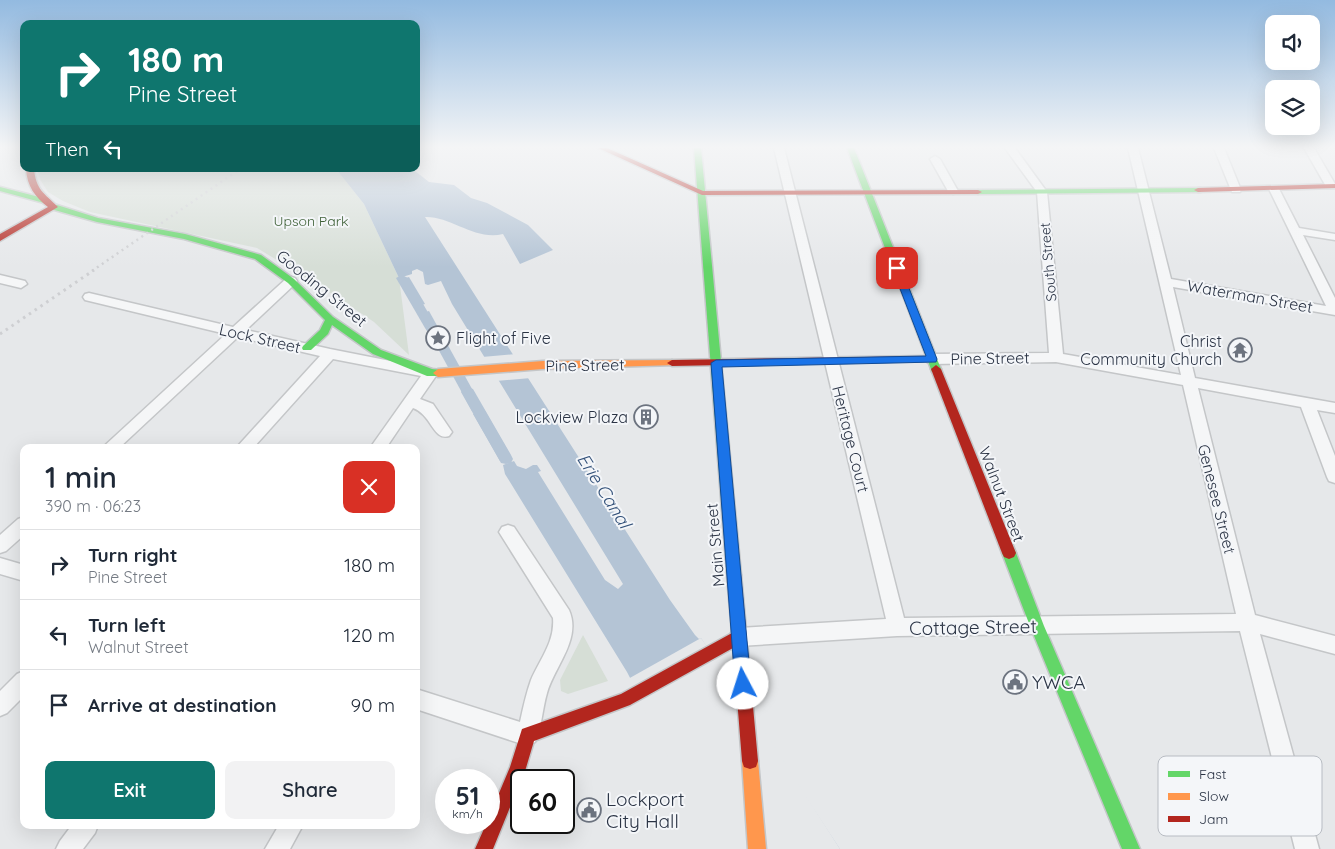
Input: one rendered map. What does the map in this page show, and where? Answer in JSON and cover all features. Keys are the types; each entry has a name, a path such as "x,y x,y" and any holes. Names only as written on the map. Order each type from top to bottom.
{"main road":[{"name":"Gooding Street","path":"0,188 19,188"},
{"name":"Gooding Street","path":"0,188 97,220 185,237 258,257 292,281 330,319 377,352 432,373"},
{"path":"0,238 49,204 38,196 34,188"},
{"path":"689,188 697,191 790,193 1236,190 1301,188"},
{"name":"Main Street","path":"696,188 716,363 729,637 726,660"},
{"name":"Walnut Street","path":"866,188 1037,626 1131,849"},
{"name":"Main Street","path":"697,191 699,307"},
{"path":"307,348 324,332 330,319"},
{"path":"701,350 703,377"},
{"name":"Pine Street","path":"432,373 543,365 932,359"},
{"name":"Main Street","path":"729,637 744,699 757,849"},
{"name":"Cottage Street","path":"528,736 625,700 711,652 729,637"},
{"path":"484,849 518,768 528,736"}],"street":[{"name":"Heritage Court","path":"789,188 897,627"},
{"path":"1039,188 1042,192"},
{"path":"1274,189 1335,311"},
{"name":"Genesee Street","path":"1143,190 1247,622 1282,756"},
{"name":"South Street","path":"1042,192 1056,357"},
{"path":"1296,231 1335,236"},
{"path":"0,279 21,284"},
{"path":"113,444 292,281"},
{"name":"Waterman Street","path":"1165,282 1335,311"},
{"name":"Lock Street","path":"89,297 330,354 432,373"},
{"path":"247,444 330,354"},
{"name":"Pine Street","path":"932,359 1056,357 1335,408"},
{"path":"380,444 432,373"},
{"path":"412,402 428,408 444,432"},
{"path":"1308,403 1335,477"},
{"path":"0,546 20,528"},
{"path":"420,699 528,736 537,690 560,639 564,621 508,532"},
{"path":"0,566 20,572"},
{"name":"Cottage Street","path":"729,637 897,627 1247,622 1335,645"},
{"path":"0,706 20,685"},
{"path":"68,849 84,829"},
{"path":"277,849 290,829"},
{"name":"Genesee Street","path":"1304,836 1307,849"}],"green space":[{"name":"Upson Park","path":"45,188 351,188 364,204 399,278 409,355 374,322 320,286 257,248 90,212 63,201 48,192"},
{"path":"583,635 608,681 568,694 561,691 560,680"}],"water":[{"path":"351,188 457,188 471,198 487,203 528,225 553,250 520,264 503,234 483,234 444,220 425,217 670,600 695,635 699,639 701,638 840,849 718,849 627,672 505,474 503,465 514,461 517,466 526,469 537,465 541,471 538,472 605,580 618,589 623,584 452,304 441,281 428,285 425,284 423,272 417,269 412,271 412,274 399,278 364,204"},
{"path":"409,277 425,304 415,307 400,280"},
{"path":"429,311 482,407 472,411 419,314"},
{"path":"484,409 511,456 500,461 473,414"}],"pier":[{"path":"516,354 531,378 496,381 482,357"},
{"path":"701,638 744,699 840,849 715,849 628,679"}],"waterway":[{"path":"402,278 431,328"},
{"path":"468,392 506,459"}],"railway":[{"path":"92,271 213,188"},
{"path":"0,334 94,270"}],"traffic: fast":[{"path":"700,188 734,575"},
{"path":"865,188 936,369"},
{"path":"0,189 44,201"},
{"path":"978,192 1198,190"},
{"path":"54,207 97,220 185,237 258,257 291,281 330,319 377,352 431,373 438,373"},
{"path":"307,348 324,332 330,319"},
{"path":"1009,553 1037,626 1131,849"}],"traffic: slow":[{"path":"438,373 543,365 672,363"},
{"path":"750,761 757,849"}],"traffic: jam":[{"path":"0,238 54,207 35,188"},
{"path":"690,188 702,193 978,192"},
{"path":"1198,190 1280,188"},
{"path":"672,363 932,359"},
{"path":"936,369 1009,553"},
{"path":"734,575 750,761"},
{"path":"484,849 518,768 528,735 625,700 739,637"}],"place":[{"name":"Flight of Five","path":"438,338"},
{"name":"Christ Community Church","path":"1240,350"},
{"name":"Lockview Plaza","path":"646,417"},
{"name":"YWCA","path":"1015,682"},
{"name":"Lockport City Hall","path":"589,810"}],"route":[{"path":"743,684 716,363 932,359 897,268"}],"water label":[{"name":"Erie Canal","path":"604,491"}]}
